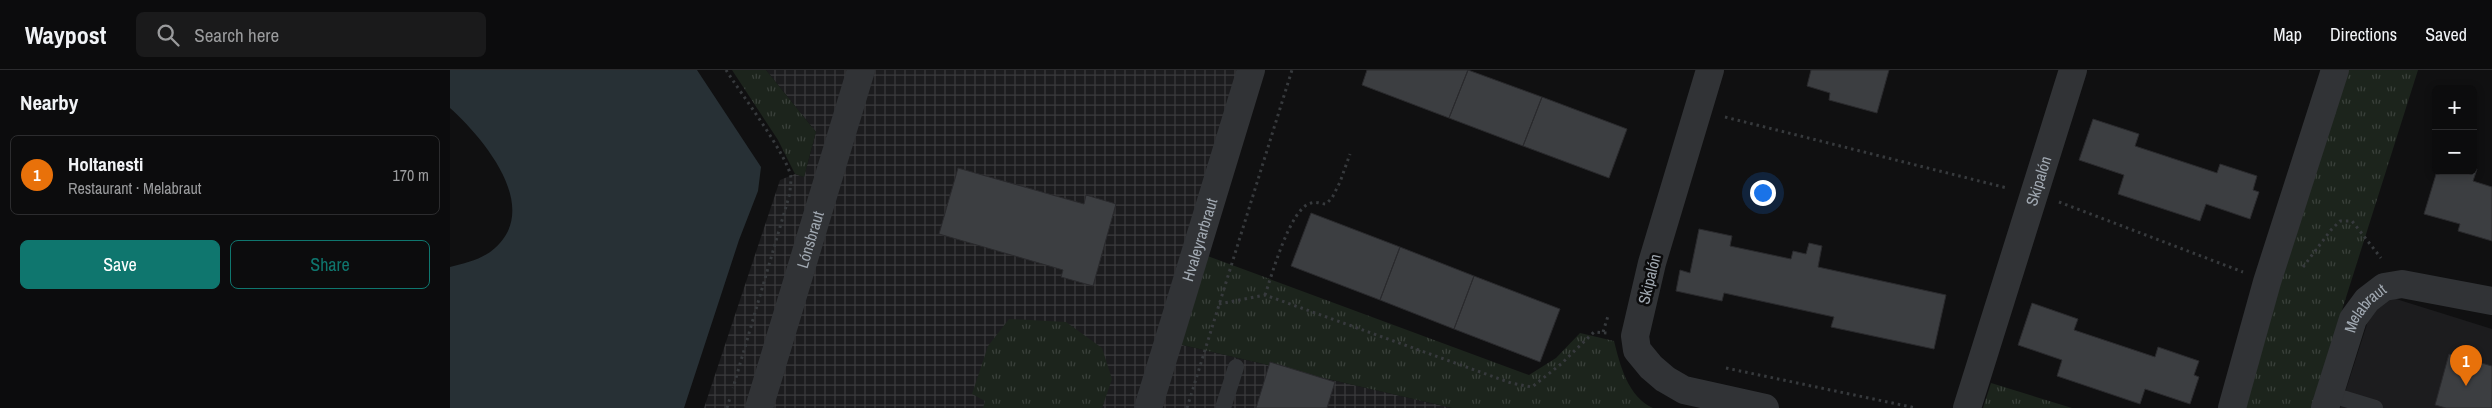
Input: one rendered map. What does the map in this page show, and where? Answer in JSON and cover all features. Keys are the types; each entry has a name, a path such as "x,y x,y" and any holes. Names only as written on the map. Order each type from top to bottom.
{"street":[{"name":"Lónsbraut","path":"759,408 861,70"},
{"name":"Hvaleyrarbraut","path":"1148,408 1251,70"},
{"name":"Skipalón","path":"1635,336 1652,264 1710,70"},
{"name":"Skipalón","path":"1967,408 2073,70"},
{"path":"2232,408 2267,282 2335,70"},
{"name":"Melabraut","path":"2327,401 2353,319 2367,300 2384,287 2402,284 2492,301"},
{"path":"1635,336 1637,350 1651,367 1665,379 1684,390 1765,408"}],"lane":[{"path":"1223,408 1236,367"},
{"path":"2327,401 2374,408"}],"path":[{"path":"726,70 776,146 791,177 790,193 727,408"},
{"path":"1187,408 1292,70"},
{"path":"1697,110 2034,194 2099,217"},
{"path":"1265,295 1295,216 1306,205 1311,203 1326,204 1332,198 1350,154"},
{"path":"1219,304 1265,295 1511,383 1532,388 1561,364 1594,332 1635,336"},
{"path":"1717,366 1916,408"}],"shaded area":[{"path":"450,70 697,70 761,167 758,191 739,240 684,408 450,408 450,267 480,258 495,248 508,231 512,212 510,193 502,173 491,154 477,136 450,108"},
{"path":"766,70 1254,70 1161,340 1452,408 704,408 780,180 795,174 804,177 816,132"},
{"path":"2377,293 2492,329 2492,408 2340,408"}],"green space":[{"path":"732,70 766,70 816,132 804,177 795,174 778,140"},
{"path":"2348,70 2418,70 2311,408 2241,408"},
{"path":"1194,251 1529,375 1556,358 1580,333 1614,341 1622,370 1631,388 1644,403 1653,408 1452,408 1161,340"},
{"path":"1009,319 1066,322 1102,348 1112,379 1102,408 983,408 985,401 972,394 988,346"},
{"path":"1991,383 2072,408 1983,408"}],"building":[{"path":"1367,70 1468,70 1449,118 1362,85"},
{"path":"1468,70 1542,97 1523,146 1449,118"},
{"path":"1811,70 1889,70 1877,113 1829,100 1830,93 1807,86"},
{"path":"1542,97 1627,129 1609,178 1523,146"},
{"path":"2093,119 2139,134 2135,146 2217,173 2220,164 2257,176 2253,190 2259,192 2250,219 2206,204 2200,221 2118,194 2124,175 2079,160"},
{"path":"958,168 1084,204 1086,195 1116,204 1093,286 1061,277 1063,270 939,234"},
{"path":"2436,175 2475,175 2473,181 2492,187 2492,241 2458,231 2460,224 2424,214"},
{"path":"1311,213 1400,247 1380,300 1291,266"},
{"path":"1699,229 1732,236 1730,246 1791,259 1793,251 1806,254 1809,243 1822,246 1818,267 1946,295 1934,349 1831,327 1834,317 1724,293 1722,301 1676,291 1680,270 1690,273"},
{"path":"1400,247 1474,276 1454,329 1380,300"},
{"path":"1474,276 1560,309 1540,362 1454,329"},
{"path":"2032,303 2078,319 2074,330 2155,357 2158,347 2199,361 2194,375 2199,377 2190,404 2145,389 2140,404 2057,376 2062,360 2018,345"},
{"path":"2449,354 2492,366 2492,408 2446,408 2435,405"},
{"path":"1270,362 1335,382 1327,408 1256,408"}],"place":[{"name":"Holtanesti","path":"2466,386"}]}
